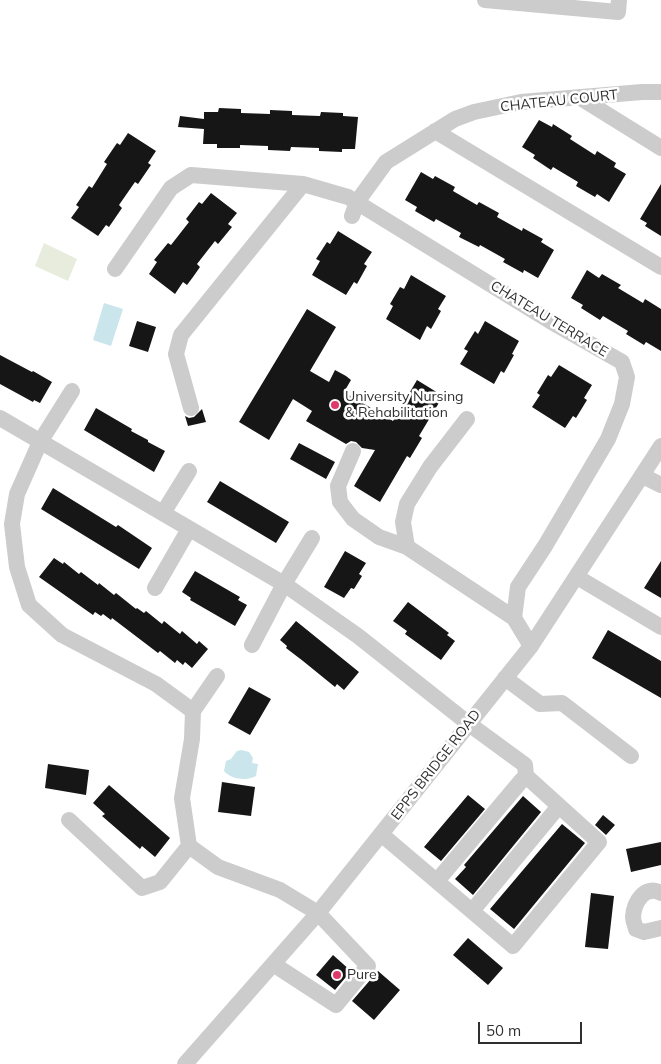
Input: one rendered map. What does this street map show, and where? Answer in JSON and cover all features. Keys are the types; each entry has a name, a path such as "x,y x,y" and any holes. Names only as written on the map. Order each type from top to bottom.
{"street":[{"path":"486,0 618,12 619,0"},
{"name":"CHATEAU COURT","path":"354,209 386,162 455,119 474,112 521,102 661,92"},
{"path":"578,97 661,148"},
{"path":"435,131 661,267"},
{"name":"CHATEAU TERRACE","path":"115,269 171,188 191,175 303,184 348,197 354,209 622,362 627,377 622,404 608,439 545,546 518,587 514,618"},
{"path":"191,408 176,354 181,335 303,184"},
{"path":"72,392 40,442 17,494 12,524 18,567 28,605 62,635 156,684 193,711"},
{"path":"0,418 284,584 358,636 469,724 525,765 526,776 599,842 513,946 381,834"},
{"path":"406,547 403,522 407,504 430,467 467,419"},
{"name":"EPPS BRIDGE ROAD","path":"185,1064 318,913 531,646 661,446"},
{"path":"353,451 338,486 340,502 353,519 379,537 406,547 514,618 531,646"},
{"path":"163,513 189,471"},
{"path":"643,476 661,485"},
{"path":"155,588 189,528"},
{"path":"252,645 284,584 312,538"},
{"path":"577,577 661,627"},
{"path":"217,676 193,711 192,739 182,798 189,846 218,867 280,890 318,913 368,966 336,1005 274,964"},
{"path":"505,678 540,704 562,702 632,756"},
{"path":"436,881 526,776"},
{"path":"472,911 559,806"},
{"path":"69,820 142,888 160,882 189,846"},
{"path":"661,893 656,890 647,890 637,901 633,919 636,929 644,932 661,928"}],"shaded area":[{"path":"44,243 77,259 68,281 35,266"}],"water":[{"path":"104,303 123,309 111,346 93,340"},
{"path":"237,751 249,752 253,758 252,763 258,764 256,776 240,779 224,771 226,761 231,759"}],"building":[{"path":"219,108 241,109 241,113 270,114 270,110 292,111 292,115 320,116 321,112 343,113 343,116 358,117 355,149 342,149 342,152 319,151 319,148 291,147 290,151 268,150 268,146 240,145 240,148 217,148 217,144 203,144 204,129 178,127 180,116 204,119 204,112 218,112"},
{"path":"539,120 552,127 553,124 572,136 570,139 595,155 597,151 616,163 614,167 626,174 609,202 597,194 595,197 576,186 578,182 553,167 551,170 533,158 535,155 522,147"},
{"path":"128,133 156,151 148,163 151,165 138,184 135,182 119,205 122,208 109,227 106,225 98,236 71,218 79,207 76,205 89,186 92,188 107,164 104,162 117,143 120,145"},
{"path":"421,172 433,179 435,176 455,187 453,191 477,205 479,202 499,213 497,217 522,231 523,228 543,239 541,242 554,250 538,278 524,270 523,273 503,262 505,259 480,245 479,247 459,237 461,233 436,219 434,222 415,211 417,207 405,200"},
{"path":"661,184 661,236 645,226 647,223 640,219"},
{"path":"211,193 237,213 228,224 232,227 218,244 215,241 197,264 200,267 187,285 183,282 175,294 149,274 157,262 154,260 168,243 171,245 189,222 186,219 199,202 202,204"},
{"path":"338,231 372,252 364,264 367,266 357,284 354,282 346,295 312,275 320,261 316,259 327,242 330,244"},
{"path":"587,270 599,278 602,274 621,285 618,288 643,303 645,299 661,309 661,351 646,342 644,345 626,334 628,331 603,316 600,320 581,308 583,305 571,298"},
{"path":"411,275 446,296 438,309 441,311 431,329 427,326 420,340 386,319 393,306 390,304 400,287 404,289"},
{"name":"University Nursing & Rehabilitation","path":"307,309 336,327 310,371 329,382 335,370 346,376 351,380 344,392 393,421 417,380 443,396 419,436 422,438 410,458 407,456 380,502 354,486 375,450 362,448 356,442 351,441 346,444 306,421 312,411 293,399 269,440 239,422"},
{"path":"137,321 156,327 148,352 129,346"},
{"path":"485,321 519,341 504,373 501,371 494,384 460,364 468,351 464,349 475,331 478,334"},
{"path":"0,355 52,382 40,403 34,400 33,402 0,384"},
{"path":"559,365 592,385 584,398 587,400 576,418 573,416 565,428 532,407 540,395 537,393 548,375 551,377"},
{"path":"96,408 165,451 154,472 84,430"},
{"path":"202,409 206,422 188,426 185,416 189,418 194,417"},
{"path":"299,443 335,462 326,479 290,459"},
{"path":"220,481 289,522 276,543 207,502"},
{"path":"53,488 116,527 118,525 152,548 139,569 41,509"},
{"path":"345,551 366,563 359,574 362,576 354,589 351,588 344,598 324,587"},
{"path":"54,558 63,564 64,562 79,574 81,572 98,585 99,583 114,595 116,593 136,609 144,613 146,611 162,624 164,621 180,634 182,631 197,644 199,641 208,649 192,668 185,662 183,665 177,660 175,663 160,651 158,653 112,618 111,620 103,614 101,616 95,612 93,615 39,577"},
{"path":"661,561 661,598 644,588"},
{"path":"195,571 240,597 238,600 247,605 235,626 190,600 191,598 182,592"},
{"path":"408,602 449,633 447,635 455,641 441,660 405,634 407,631 393,621"},
{"path":"296,621 359,672 344,690 337,684 335,687 286,648 287,646 280,640"},
{"path":"608,630 661,661 661,698 592,658"},
{"path":"249,687 271,699 250,735 228,723"},
{"path":"48,764 89,770 86,795 45,788"},
{"path":"222,782 255,787 251,816 218,812"},
{"path":"109,785 170,838 155,857 142,846 140,849 102,816 105,814 93,803"},
{"path":"468,795 485,809 441,861 424,847"},
{"path":"523,796 541,812 473,895 455,879 466,867 464,865"},
{"path":"603,815 615,825 606,835 595,825"},
{"path":"562,824 585,843 514,929 490,909"},
{"path":"661,842 661,865 631,872 626,849"},
{"path":"591,893 614,896 608,949 585,947"},
{"path":"468,938 503,968 488,985 453,955"},
{"name":"Pure","path":"333,955 351,971 335,990 316,975"},
{"path":"378,971 400,990 374,1020 352,1001"}],"place":[{"name":"University Nursing & Rehabilitation","path":"335,405"},
{"name":"Pure","path":"337,975"}]}
